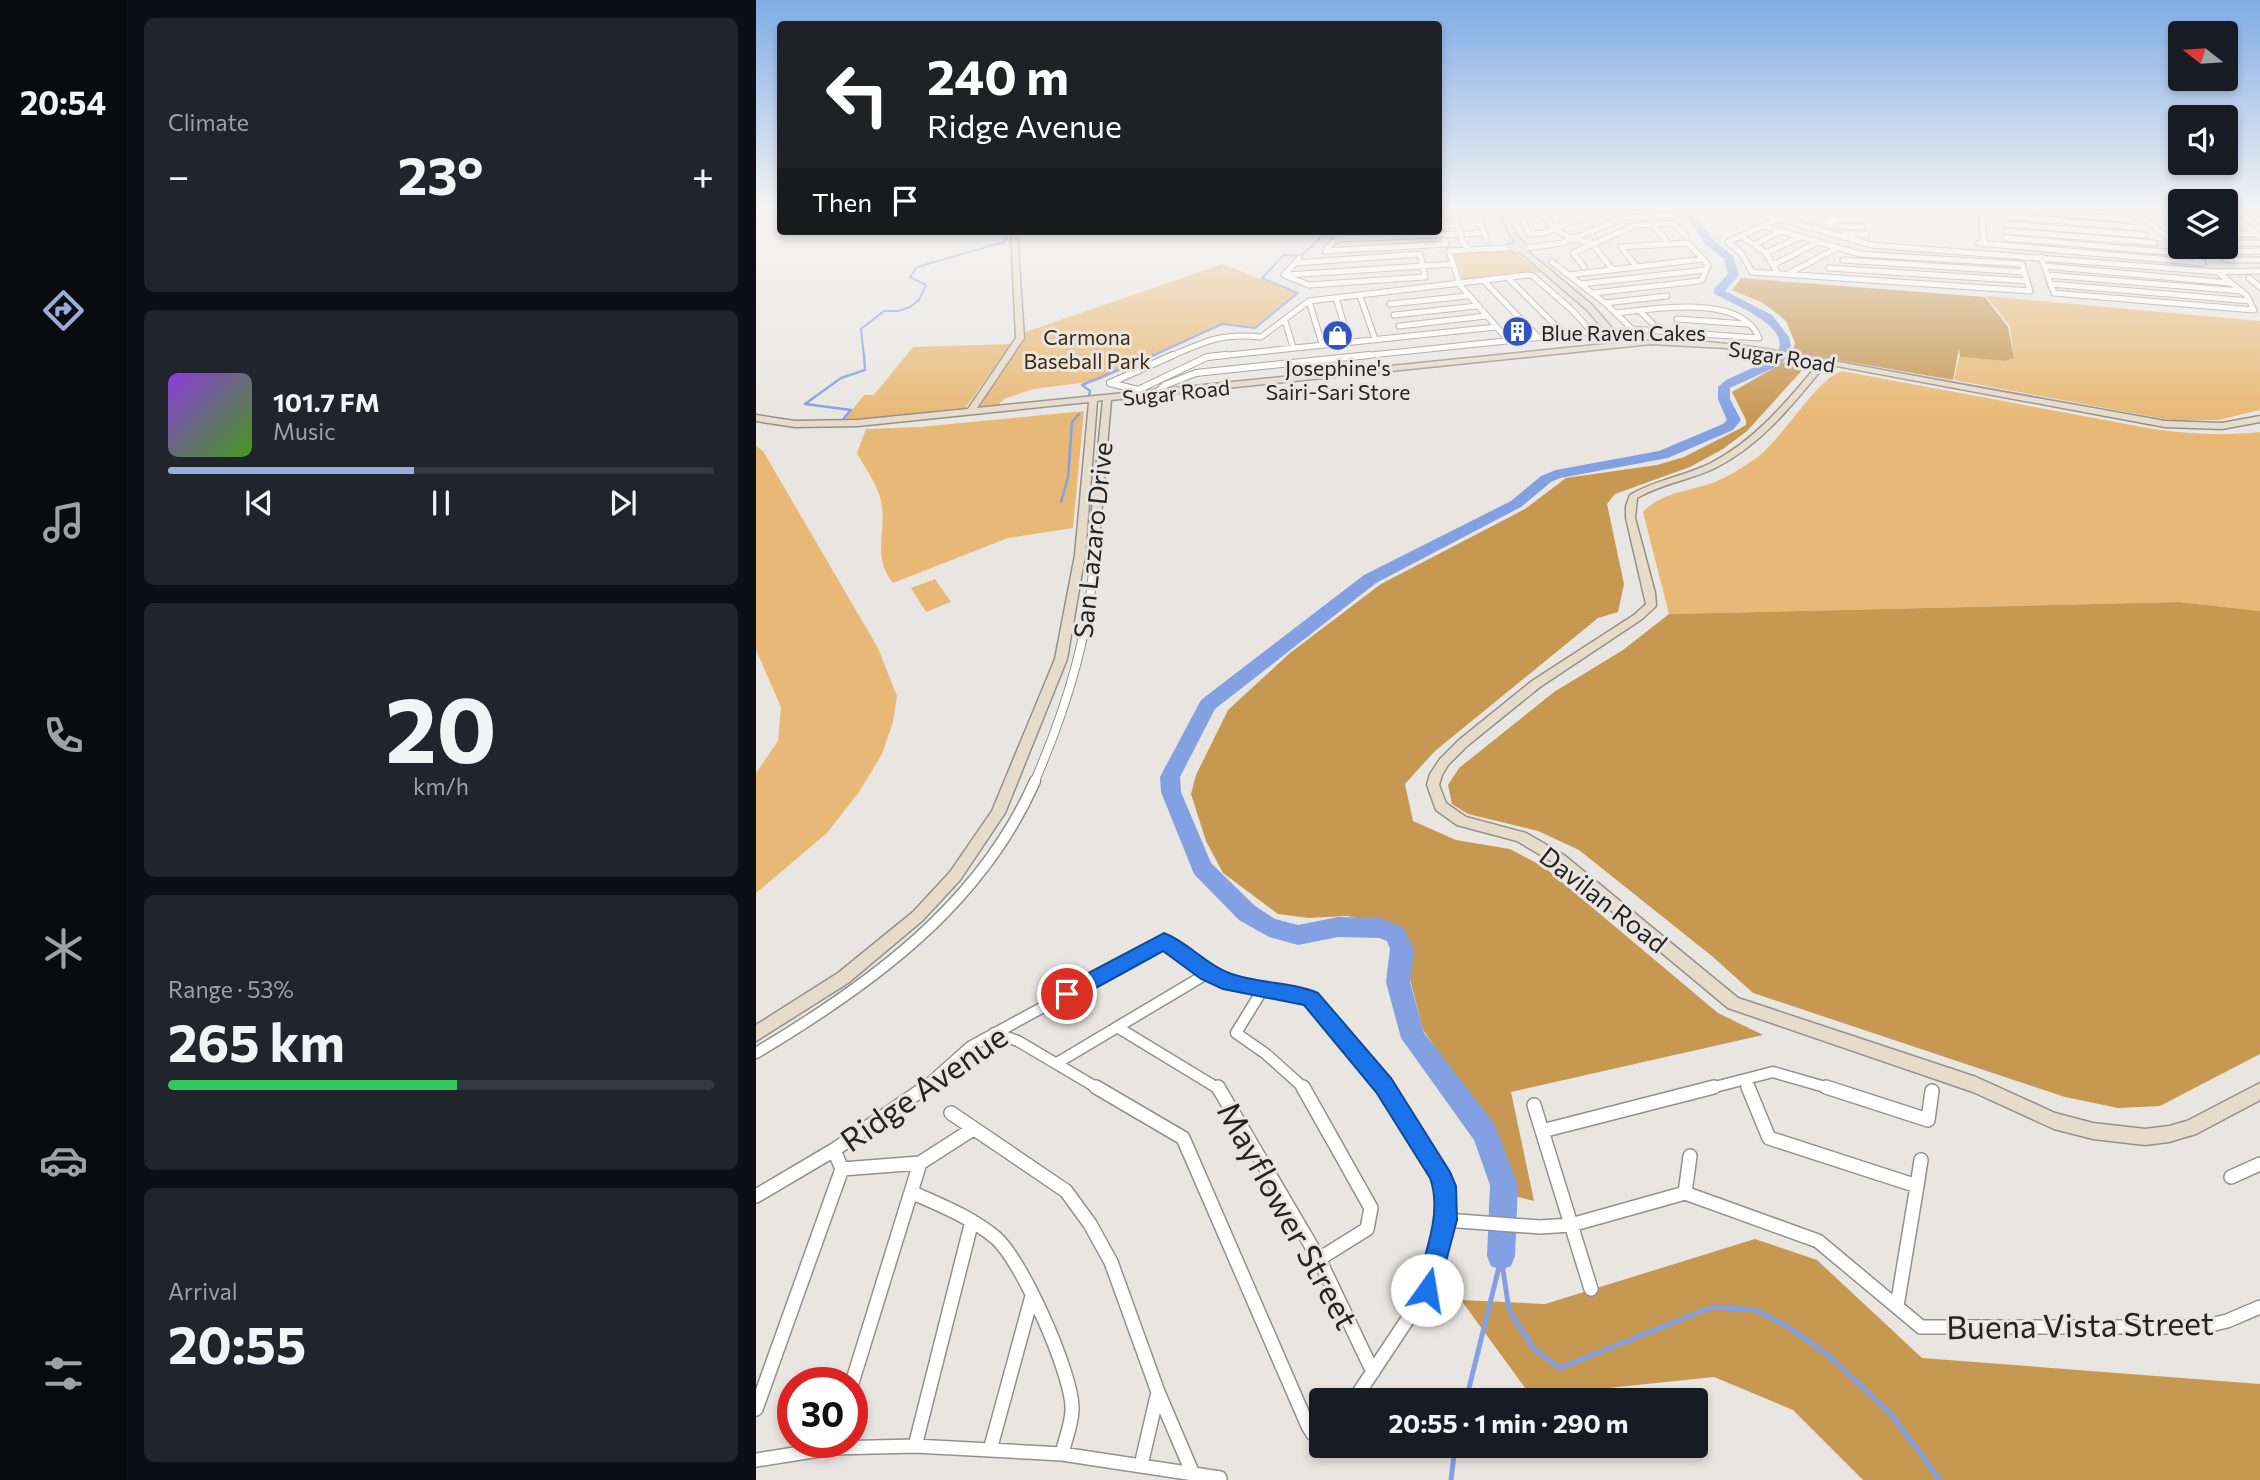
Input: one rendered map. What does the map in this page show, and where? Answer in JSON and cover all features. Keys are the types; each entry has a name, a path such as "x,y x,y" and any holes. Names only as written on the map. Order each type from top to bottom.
{"main road":[{"path":"970,412 1020,338 1017,279"},
{"path":"1557,279 1589,307 1622,345"},
{"name":"Sugar Road","path":"756,418 780,424 858,423 1175,393 1622,345 1701,344 1798,357 2165,425 2222,426 2260,419"},
{"name":"Davilan Road","path":"1824,362 1781,413 1743,447 1698,472 1633,497 1628,516 1645,569 1651,605 1638,617 1536,684 1463,743 1436,774 1433,785 1441,806 1462,821 1521,837 1559,859 1733,1003 1976,1085 2054,1122 2093,1131 2145,1137 2169,1134 2190,1128 2260,1091"},
{"name":"San Lazaro Drive","path":"1095,528 1107,399"},
{"name":"San Lazaro Drive","path":"756,1034 843,978 918,916 955,876 998,813 1061,659 1080,555 1093,400"}],"street":[{"path":"1294,279 1309,285 1385,279"},
{"path":"1458,279 1467,296 1508,340"},
{"path":"1496,327 1233,353 1207,357 1134,390 1110,383 1205,341 1230,334 1261,337 1309,301 1502,279"},
{"path":"1509,279 1565,335"},
{"path":"1154,395 1158,389 1205,372 1592,332 1572,310 1537,279"},
{"path":"1574,279 1632,329 1759,338 1752,324 1725,311 1666,308 1616,313"},
{"path":"1581,284 1625,279"},
{"path":"1593,293 1702,279"},
{"path":"1859,279 2030,291 2027,281 1998,279"},
{"path":"2049,279 2054,293 2254,310 2241,291 2226,279"},
{"path":"2097,279 2241,291"},
{"path":"2185,279 2230,283"},
{"path":"1485,282 1538,337"},
{"path":"2050,284 2250,301"},
{"path":"1659,286 1677,308"},
{"path":"1385,293 1408,351"},
{"path":"1360,296 1375,339"},
{"path":"1390,304 1467,296"},
{"path":"1605,303 1667,296"},
{"path":"1336,298 1349,341"},
{"path":"1309,301 1322,344"},
{"path":"1394,315 1477,306"},
{"path":"1666,308 1688,332"},
{"path":"1640,311 1660,331"},
{"path":"1399,326 1486,316"},
{"path":"1677,319 1752,324"},
{"path":"1285,321 1293,347"},
{"path":"1230,334 1233,353"},
{"path":"1261,337 1265,366"},
{"path":"1205,341 1207,357"},
{"path":"1175,393 1176,387 1185,380"},
{"name":"San Lazaro Drive","path":"756,1053 816,1015 903,950 947,911 999,847 1019,815 1076,670 1091,598 1095,528"},
{"name":"Ridge Avenue","path":"756,1196 834,1150 926,1087 970,1046 1164,941 1208,973"},
{"path":"1057,1063 1208,973 1230,983 1311,999 1384,1085 1439,1172 1444,1186 1445,1220 1427,1290 1362,1388"},
{"path":"1263,989 1236,1033 1307,1091 1371,1208 1367,1229 1319,1259"},
{"name":"Mayflower Street","path":"1118,1027 1217,1085 1319,1259 1373,1372"},
{"path":"994,1033 1018,1041 1183,1138 1309,1428"},
{"path":"1542,1130 1746,1081 1773,1072 1928,1121 1932,1091"},
{"path":"1746,1081 1769,1139 1917,1186"},
{"path":"1534,1105 1591,1289"},
{"path":"951,1113 1066,1191 1090,1224 1111,1262 1158,1392 1194,1474"},
{"path":"842,1169 919,1163 973,1129"},
{"path":"756,1409 842,1169 834,1150"},
{"path":"1445,1220 1540,1227 1572,1225 1685,1193 1690,1156"},
{"path":"1896,1306 1921,1160"},
{"path":"857,1367 919,1163"},
{"path":"2231,1177 2259,1166"},
{"path":"911,1192 972,1221 1008,1250 1032,1296 1062,1367 1072,1405 1062,1454"},
{"name":"Buena Vista Street","path":"1685,1193 1818,1241 1921,1327 2202,1327 2227,1321 2260,1307"},
{"path":"915,1446 972,1221"},
{"path":"990,1450 1032,1296"},
{"path":"1141,1465 1158,1392"},
{"path":"868,1445 1062,1454 1220,1478"},
{"path":"756,1460 777,1456"}],"green space":[{"name":"Carmona Baseball Park","path":"1179,279 1261,279 1298,293 1254,327 1222,324 1097,381 1033,389 1004,399 997,407 978,409 1023,333"},
{"path":"1463,279 1492,279 1464,283"},
{"path":"1986,296 2260,321 2260,410 2218,420 2170,420 1954,380 1959,357 2007,361 2014,358 2010,326"},
{"path":"1011,344 964,410 844,420 864,395 874,395 913,347"},
{"path":"1842,371 2153,429 2207,434 2260,432 2260,611 2179,602 1669,614 1643,512 1675,493 1718,481 1755,459 1777,438 1822,385"},
{"path":"1084,411 1073,528 1008,538 893,583 886,572 881,551 883,520 880,497 857,453 866,429 920,427"},
{"path":"756,446 763,451 878,648 897,696 893,722 882,754 859,792 827,833 756,893 756,773 778,741 781,707 756,650"},
{"path":"935,579 951,602 926,612 911,588"}],"shaded area":[{"path":"1740,279 1755,279 1985,297 2008,327 2014,358 2006,361 1960,357 1959,348 1953,380 1792,352 1795,343 1786,321 1761,302 1732,290"},
{"path":"1788,360 1806,366 1747,431 1723,449 1690,467 1615,494 1607,504 1624,584 1618,612 1598,618 1435,751 1405,784 1413,821 1456,840 1510,849 1544,867 1718,1013 1763,1035 1511,1092 1534,1201 1511,1195 1492,1130 1423,1030 1410,979 1412,948 1402,927 1347,916 1308,918 1278,914 1223,873 1206,841 1191,794 1196,775 1228,710 1290,653 1381,584 1525,509 1566,478 1657,465 1684,457 1739,429 1746,425 1746,420 1732,392"},
{"path":"2179,602 2260,611 2260,1054 2160,1106 2118,1108 2065,1097 1753,993 1713,957 1579,850 1538,831 1468,814 1452,804 1448,785 1459,768 1554,692 1623,650 1669,614"},
{"path":"1755,1239 1817,1260 1922,1358 2260,1384 2260,1480 1863,1480 1793,1410 1714,1377 1608,1388 1525,1388 1461,1300 1545,1304"}],"waterway":[{"path":"864,357 861,329 884,311 898,311 919,300 926,285 914,279"},
{"path":"1150,357 1222,324 1255,328 1298,293 1265,279"},
{"path":"1501,1256 1504,1185 1485,1132 1413,1038 1398,982 1402,949 1395,934 1380,928 1338,927 1298,935 1269,927 1247,913 1202,868 1171,792 1170,777 1208,705 1370,579 1516,504 1556,474 1663,455 1728,427 1734,420 1724,399 1724,387 1778,361 1785,349 1783,337 1768,317 1718,291 1730,279"},
{"path":"844,418 851,410 805,404 841,378 865,370 864,355"},
{"path":"1089,396 1090,391 1082,385 1154,355"},
{"path":"1061,502 1068,477 1072,422 1079,414"},
{"path":"1501,1256 1509,1310 1533,1348 1560,1368 1712,1307 1755,1310 1787,1326 1828,1355 1890,1413 1940,1480"},
{"path":"1469,1388 1501,1259"},
{"path":"1451,1480 1454,1458"}],"place":[{"name":"Blue Raven Cakes","path":"1518,332"},
{"name":"Josephine's Sairi-Sari Store","path":"1338,335"}],"route":[{"path":"1067,994 1164,941 1208,973 1230,983 1311,999 1384,1085 1439,1172 1444,1186 1445,1220 1427,1290"}]}
